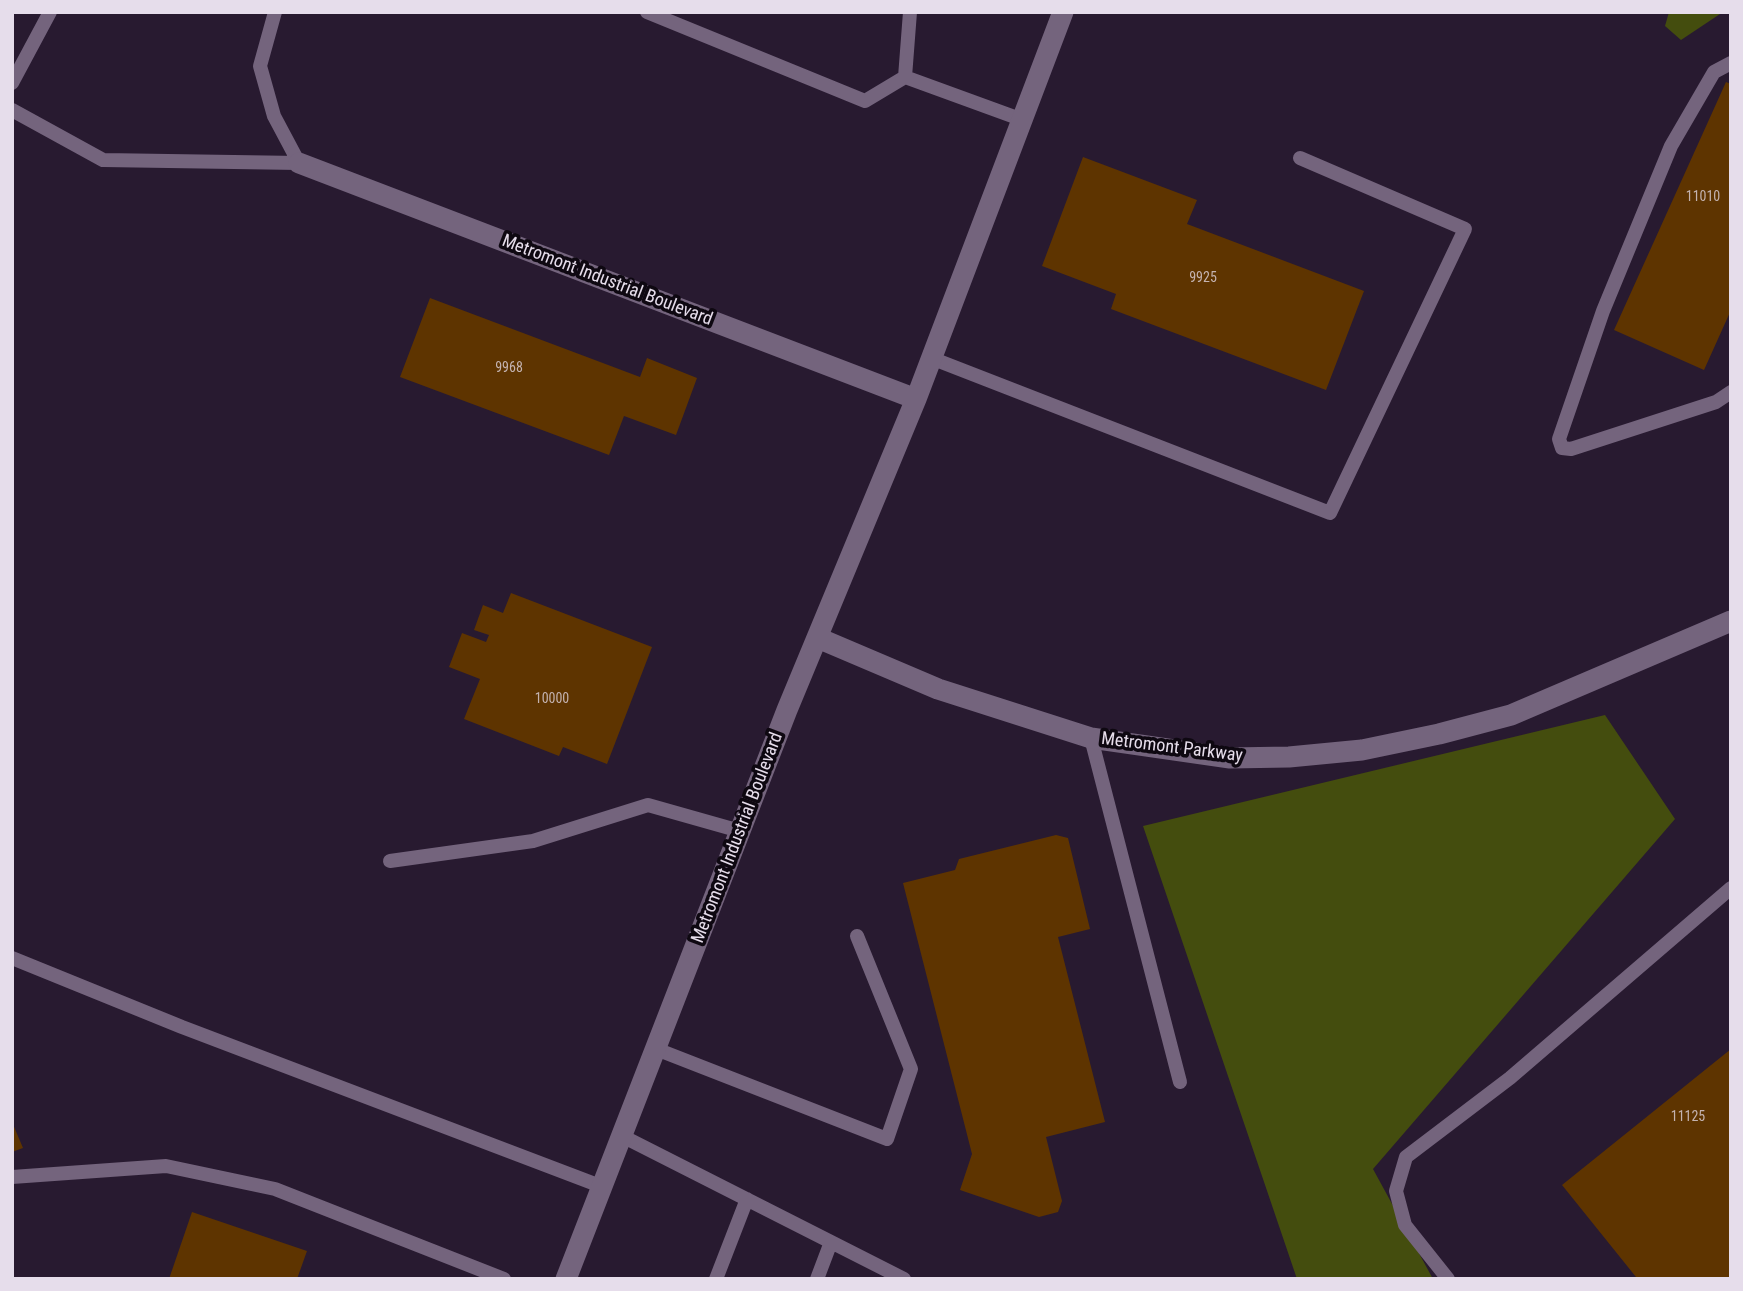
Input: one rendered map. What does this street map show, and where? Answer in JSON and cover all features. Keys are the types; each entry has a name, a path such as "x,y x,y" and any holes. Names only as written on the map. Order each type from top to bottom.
{"street":[{"name":"Metromont Industrial Boulevard","path":"566,1279 740,831 916,399 1063,12"},
{"name":"Metromont Industrial Boulevard","path":"299,163 916,399"},
{"name":"Metromont Parkway","path":"818,638 938,689 1091,738 1230,758 1289,757 1362,750 1440,734 1511,715 1731,621"}],"lane":[{"path":"12,83 50,12"},
{"path":"12,110 103,160 299,163 274,116 260,66 275,12"},
{"path":"647,12 865,101 905,77"},
{"path":"905,77 910,12"},
{"path":"1731,63 1714,72 1671,146 1603,312 1559,439 1562,448 1571,449 1716,402 1731,392"},
{"path":"905,77 1023,120"},
{"path":"931,358 1330,513 1465,229 1300,158"},
{"path":"1091,738 1180,1082"},
{"path":"390,861 533,841 648,805 740,831"},
{"path":"1448,1279 1405,1226 1396,1191 1406,1157 1510,1078 1731,888"},
{"path":"656,1049 887,1139 911,1069 857,936"},
{"path":"12,958 182,1027 603,1187"},
{"path":"622,1136 904,1279"},
{"path":"12,1177 166,1166 179,1168 275,1189 504,1279"},
{"path":"716,1279 747,1199"},
{"path":"817,1279 831,1242"}],"green space":[{"path":"1669,12 1723,12 1681,40 1665,26"},
{"path":"1605,715 1675,819 1373,1169 1433,1279 1297,1279 1143,826"}],"building":[{"path":"1726,82 1731,84 1731,310 1704,370 1614,330"},
{"path":"1083,157 1197,200 1187,224 1364,291 1326,390 1111,309 1116,294 1042,266"},
{"path":"430,298 640,377 647,358 697,378 676,435 624,416 609,455 400,377"},
{"path":"511,593 652,647 607,764 563,747 559,756 464,719 480,679 449,667 462,633 486,642 489,635 474,630 483,605 503,613"},
{"path":"1056,835 1068,838 1090,929 1058,937 1105,1122 1046,1137 1062,1201 1058,1212 1039,1217 960,1190 972,1154 903,883 955,870 959,859"},
{"path":"1731,1049 1731,1279 1634,1279 1636,1277 1562,1185"},
{"path":"12,1122 23,1148 12,1152"},
{"path":"192,1212 307,1251 297,1279 169,1279"}]}
